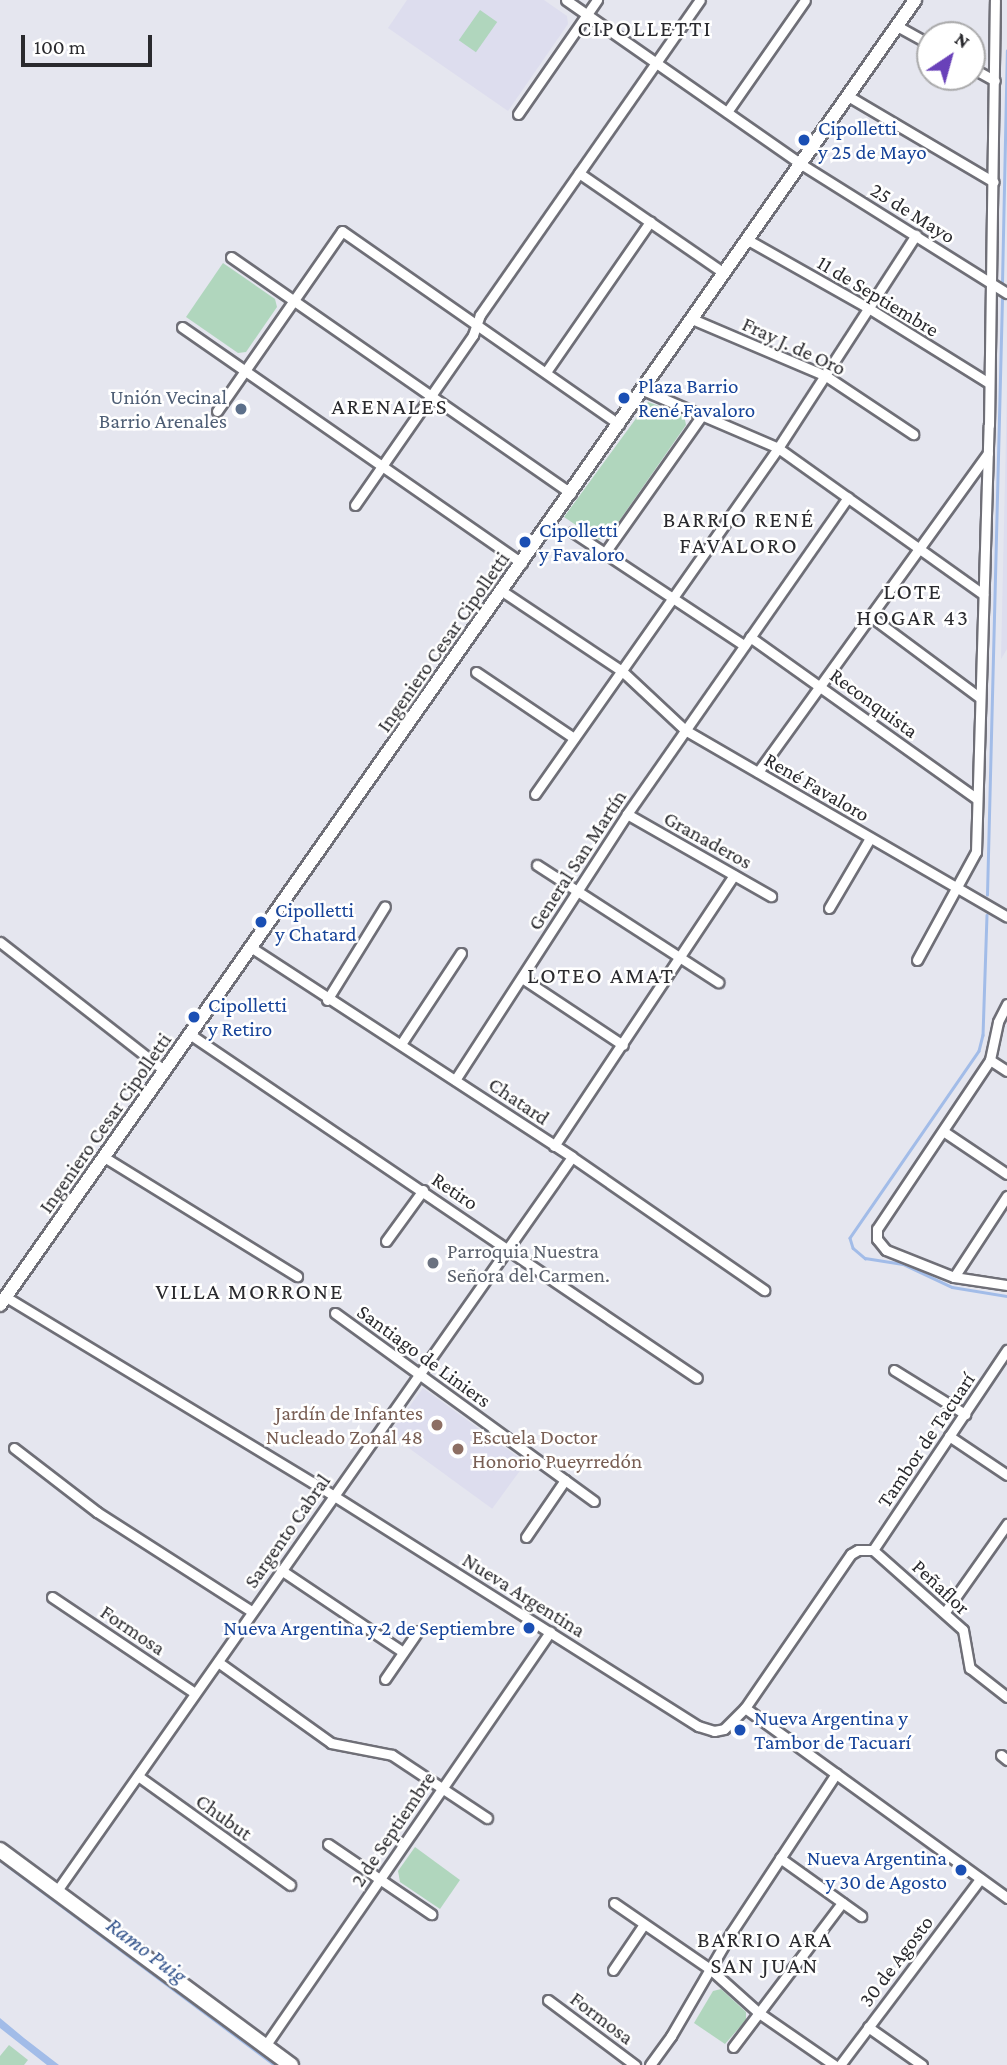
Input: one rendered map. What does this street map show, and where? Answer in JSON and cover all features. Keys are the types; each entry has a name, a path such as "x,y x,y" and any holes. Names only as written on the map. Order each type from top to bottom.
{"main road":[{"path":"0,1850 291,2065"}],"street":[{"name":"25 de Mayo","path":"566,0 801,164 1007,293"},
{"path":"518,114 597,0"},
{"path":"355,505 473,335 480,315 700,0"},
{"path":"727,113 805,0"},
{"name":"Ingeniero Cesar Cipolletti","path":"3,1301 915,0"},
{"path":"917,960 976,852 988,453 995,0"},
{"path":"897,26 916,36"},
{"path":"986,76 995,81"},
{"path":"848,96 994,182"},
{"path":"579,173 724,273"},
{"path":"546,372 650,222"},
{"path":"217,411 342,231 619,424"},
{"path":"535,794 778,448 916,235"},
{"name":"11 de Septiembre","path":"748,240 870,309 989,383"},
{"path":"232,257 571,493"},
{"name":"Fray J. de Oro","path":"692,319 826,376 913,434"},
{"path":"182,327 522,563"},
{"path":"643,390 778,448 983,594"},
{"path":"604,554 702,415"},
{"path":"758,772 988,453"},
{"name":"General San Martín","path":"455,1080 627,814 848,497"},
{"name":"Reconquista","path":"573,532 673,599 820,686 977,799"},
{"name":"René Favaloro","path":"502,592 622,671 685,730 1007,917"},
{"path":"870,616 979,697"},
{"path":"476,672 574,738"},
{"name":"Granaderos","path":"627,814 771,896"},
{"path":"829,908 870,838"},
{"path":"537,865 718,982"},
{"path":"554,1146 734,875"},
{"path":"327,1000 386,906"},
{"path":"0,942 165,1071"},
{"name":"Chatard","path":"251,948 327,1000 401,1044 572,1157 764,1290"},
{"path":"401,1044 461,953"},
{"path":"522,978 623,1045"},
{"path":"1007,1004 998,1021 990,1060 877,1229 877,1239 886,1250 954,1277 1007,1285"},
{"name":"Retiro","path":"191,1035 697,1378"},
{"path":"990,1060 1007,1071"},
{"path":"943,1131 1007,1174"},
{"path":"104,1157 296,1276"},
{"name":"Sargento Cabral","path":"56,1892 572,1157"},
{"path":"386,1241 423,1190"},
{"path":"954,1277 1007,1196"},
{"name":"Nueva Argentina","path":"3,1301 334,1496 698,1726 714,1731 724,1728 744,1708 852,1555 858,1550 873,1550"},
{"name":"Santiago de Liniers","path":"335,1313 594,1501"},
{"name":"Tambor de Tacuarí","path":"873,1550 1007,1350"},
{"path":"894,1370 965,1414"},
{"path":"949,1436 1007,1475"},
{"path":"14,1448 97,1512 251,1611"},
{"path":"526,1537 565,1480"},
{"path":"946,1612 1007,1524"},
{"name":"Peñaflor","path":"873,1550 946,1612 962,1630 970,1668 1006,1696"},
{"path":"281,1570 402,1652"},
{"name":"Formosa","path":"52,1597 195,1693"},
{"path":"385,1679 418,1631"},
{"name":"2 de Septiembre","path":"265,2046 550,1632"},
{"path":"218,1662 331,1743 393,1755 487,1818"},
{"path":"744,1708 1007,1898"},
{"path":"650,2065 836,1774"},
{"name":"Chubut","path":"138,1776 290,1885"},
{"path":"328,1844 430,1914"},
{"path":"780,1858 861,1916"},
{"name":"30 de Agosto","path":"840,2065 980,1879"},
{"path":"614,1903 710,1969 759,2012 834,2065"},
{"path":"733,2047 842,1903"},
{"path":"613,1970 645,1924"},
{"name":"Formosa","path":"548,2000 635,2065"},
{"path":"868,2027 922,2065"}],"shaded area":[{"path":"407,0 544,0 567,16 568,24 508,111 388,28"},
{"path":"1007,390 1007,649 1001,659"},
{"name":"Escuela Doctor Honorio Pueyrredón","path":"423,1388 526,1463 492,1509 389,1434"}],"green space":[{"path":"480,10 497,22 476,52 459,40"},
{"path":"223,263 275,299 277,307 246,352 238,353 186,317"},
{"path":"648,402 684,415 686,425 608,537 598,540 564,517"},
{"path":"415,1847 460,1880 440,1909 400,1882 398,1871"},
{"path":"721,1989 746,2012 746,2020 725,2044 694,2023 713,1991"},
{"path":"9,2045 28,2060 24,2065 0,2065 0,2056"}],"water":[{"path":"0,2018 59,2065 47,2065 0,2028"}],"waterway":[{"path":"1002,283 1007,51"},
{"path":"987,895 1002,299"},
{"path":"987,915 983,1035 979,1051 850,1238 853,1248 865,1258 903,1264 952,1287 1007,1296"},
{"name":"Ramo Puig","path":"0,1860 275,2065"}],"place":[{"name":"Cipolletti y 25 de Mayo","path":"804,140"},
{"name":"Plaza Barrio René Favaloro","path":"624,398"},
{"name":"Unión Vecinal Barrio Arenales","path":"241,409"},
{"name":"Cipolletti y Favaloro","path":"525,542"},
{"name":"Cipolletti y Chatard","path":"261,922"},
{"name":"Cipolletti y Retiro","path":"194,1017"},
{"name":"Parroquia Nuestra Señora del Carmen.","path":"433,1263"},
{"name":"Jardín de Infantes Nucleado Zonal 48","path":"437,1425"},
{"name":"Escuela Doctor Honorio Pueyrredón","path":"458,1449"},
{"name":"Nueva Argentina y 2 de Septiembre","path":"529,1628"},
{"name":"Nueva Argentina y Tambor de Tacuarí","path":"740,1730"},
{"name":"Nueva Argentina y 30 de Agosto","path":"961,1870"}],"district":[{"name":"CIPOLLETTI","path":"645,28"},
{"name":"ARENALES","path":"390,406"},
{"name":"BARRIO RENÉ FAVALORO","path":"739,532"},
{"name":"LOTE HOGAR 43","path":"913,604"},
{"name":"LOTEO AMAT","path":"601,975"},
{"name":"VILLA MORRONE","path":"250,1291"},
{"name":"BARRIO ARA SAN JUAN","path":"765,1952"}]}
